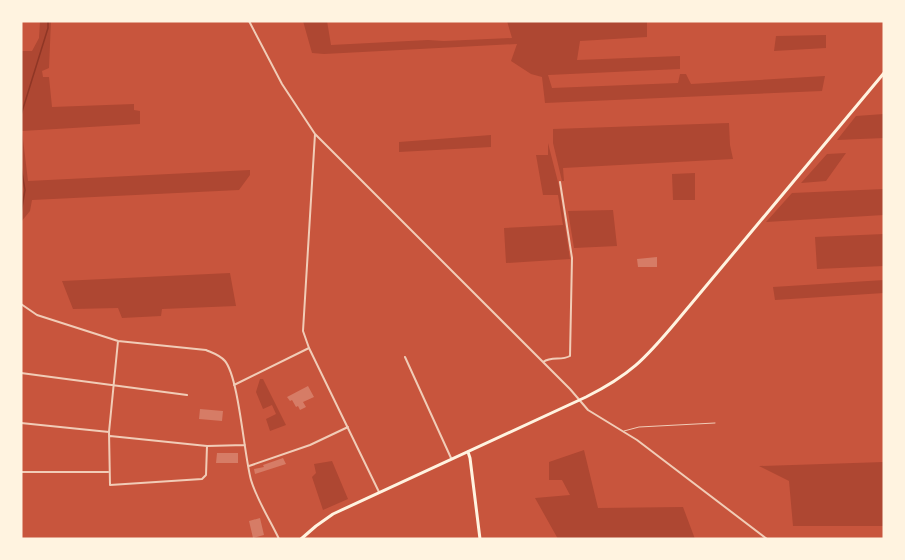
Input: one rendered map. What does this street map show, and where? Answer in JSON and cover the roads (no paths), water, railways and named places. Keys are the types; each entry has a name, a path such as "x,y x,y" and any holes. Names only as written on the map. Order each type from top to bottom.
{"main road":[{"path":"301,539 333,514 579,400 625,375 652,351 884,73"},
{"path":"468,452 480,539"}],"street":[{"path":"249,21 282,84 315,134 588,410 637,440 767,539"},
{"path":"315,134 302,321 304,334 379,493"},
{"path":"543,363 548,358 565,359 570,356 573,258 560,183"},
{"path":"21,304 37,315 118,341 206,350 225,361 230,368 234,385 255,489 279,539"},
{"path":"118,341 109,432 109,483 113,486 199,480 206,475 207,446"},
{"path":"234,385 309,348"},
{"path":"405,357 452,459"},
{"path":"21,373 187,395"},
{"path":"21,423 109,432"},
{"path":"249,466 310,445 348,428"},
{"path":"109,436 207,446 245,445"},
{"path":"21,472 108,472"}],"lane":[{"path":"622,431 639,427 715,423"}],"waterway":[{"path":"21,115 48,28 48,21"},
{"path":"21,166 25,190 21,213"}]}
